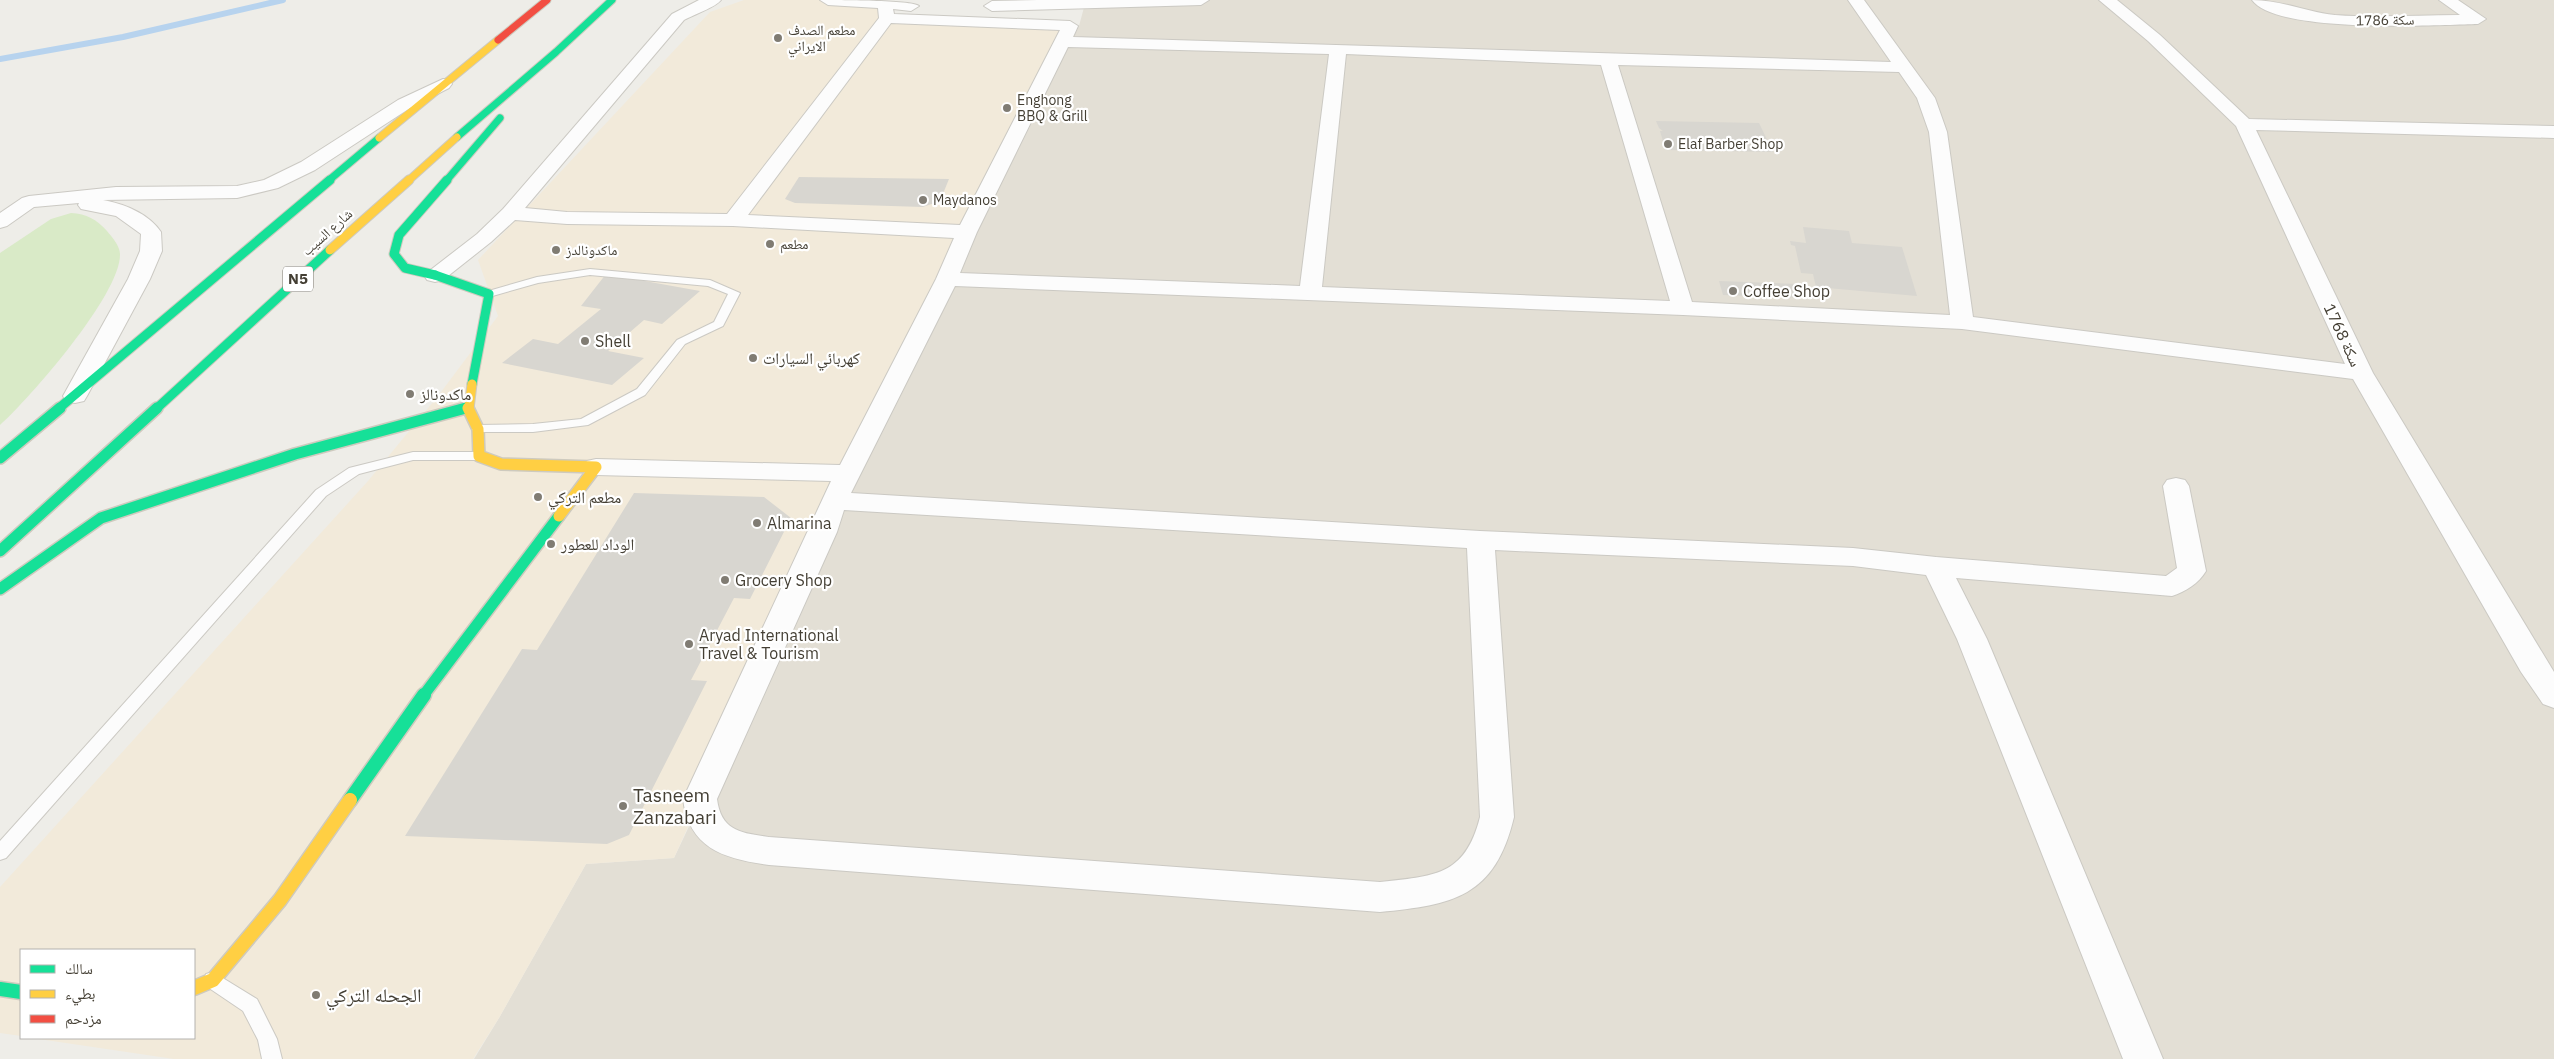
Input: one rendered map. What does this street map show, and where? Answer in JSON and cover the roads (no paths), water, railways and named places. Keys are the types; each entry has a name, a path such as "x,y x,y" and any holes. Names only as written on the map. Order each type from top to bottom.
{"main road":[{"path":"0,458 443,84 547,0"},
{"name":"شارع السيب","path":"0,551 415,172 556,52 612,0"},
{"name":"N5","path":"600,11 619,0"},
{"path":"556,52 400,234 394,254 405,268 435,275 489,294 468,407 478,429 479,456 501,464 596,467"},
{"path":"0,589 101,518 157,498 296,454 468,407"},
{"path":"195,988 213,980 280,900 408,716 596,467"},
{"path":"0,989 20,992"}],"street":[{"path":"435,275 484,238 510,213 678,17 694,7 713,0"},
{"path":"828,0 886,12 1070,26 966,232 947,279 841,487 823,532 700,799 704,820 719,837 740,847 769,851 1380,897 1427,891 1459,881 1477,862 1492,839 1498,817 1480,540"},
{"path":"886,12 970,7 1201,0"},
{"path":"1856,0 1926,98 1938,132 1962,322"},
{"name":"سكة 1768","path":"2107,0 2154,38 2244,124 2361,373 2532,664 2554,696"},
{"name":"سكة 1786","path":"2260,0 2291,14 2318,18 2478,18 2447,0"},
{"path":"733,220 886,12"},
{"path":"1063,42 1338,49 1608,60 1904,67"},
{"path":"1310,293 1338,49"},
{"path":"1608,60 1684,308"},
{"path":"0,222 29,202 116,193 237,192 271,184 308,166 404,104 443,84"},
{"path":"2244,124 2554,132"},
{"path":"0,200 95,205 116,209 135,216 151,232 151,251 139,279 75,396"},
{"path":"510,213 567,218 733,220 966,232"},
{"path":"947,279 1684,308 1962,322 2361,373"},
{"path":"596,467 1480,540 1852,557 2172,586 2192,572 2176,486"},
{"path":"1936,566 1972,639 2143,1059"}],"lane":[{"path":"478,429 533,428 584,422 641,392 681,342 719,324 734,294 710,283 590,272 537,280 489,294"},
{"path":"0,853 321,493 354,470 404,458 479,456"},
{"path":"213,980 250,1005 267,1039 272,1059"}],"waterway":[{"path":"0,59 123,37 283,0"}],"place":[{"name":"مطعم الصدف الايراني","path":"778,38"},
{"name":"Enghong BBQ & Grill","path":"1007,108"},
{"name":"Elaf Barber Shop","path":"1668,144"},
{"name":"Maydanos","path":"923,200"},
{"name":"مطعم","path":"770,244"},
{"name":"ماكدونالدز","path":"556,250"},
{"name":"Coffee Shop","path":"1733,291"},
{"name":"Shell","path":"585,341"},
{"name":"كهربائي السيارات","path":"753,358"},
{"name":"ماكدونالز","path":"410,394"},
{"name":"مطعم التركي","path":"538,497"},
{"name":"Almarina","path":"757,523"},
{"name":"الوداد للعطور","path":"551,544"},
{"name":"Grocery Shop","path":"725,580"},
{"name":"Aryad International Travel & Tourism","path":"689,644"},
{"name":"Tasneem Zanzabari","path":"623,806"},
{"name":"الجحله التركي","path":"316,995"}]}
